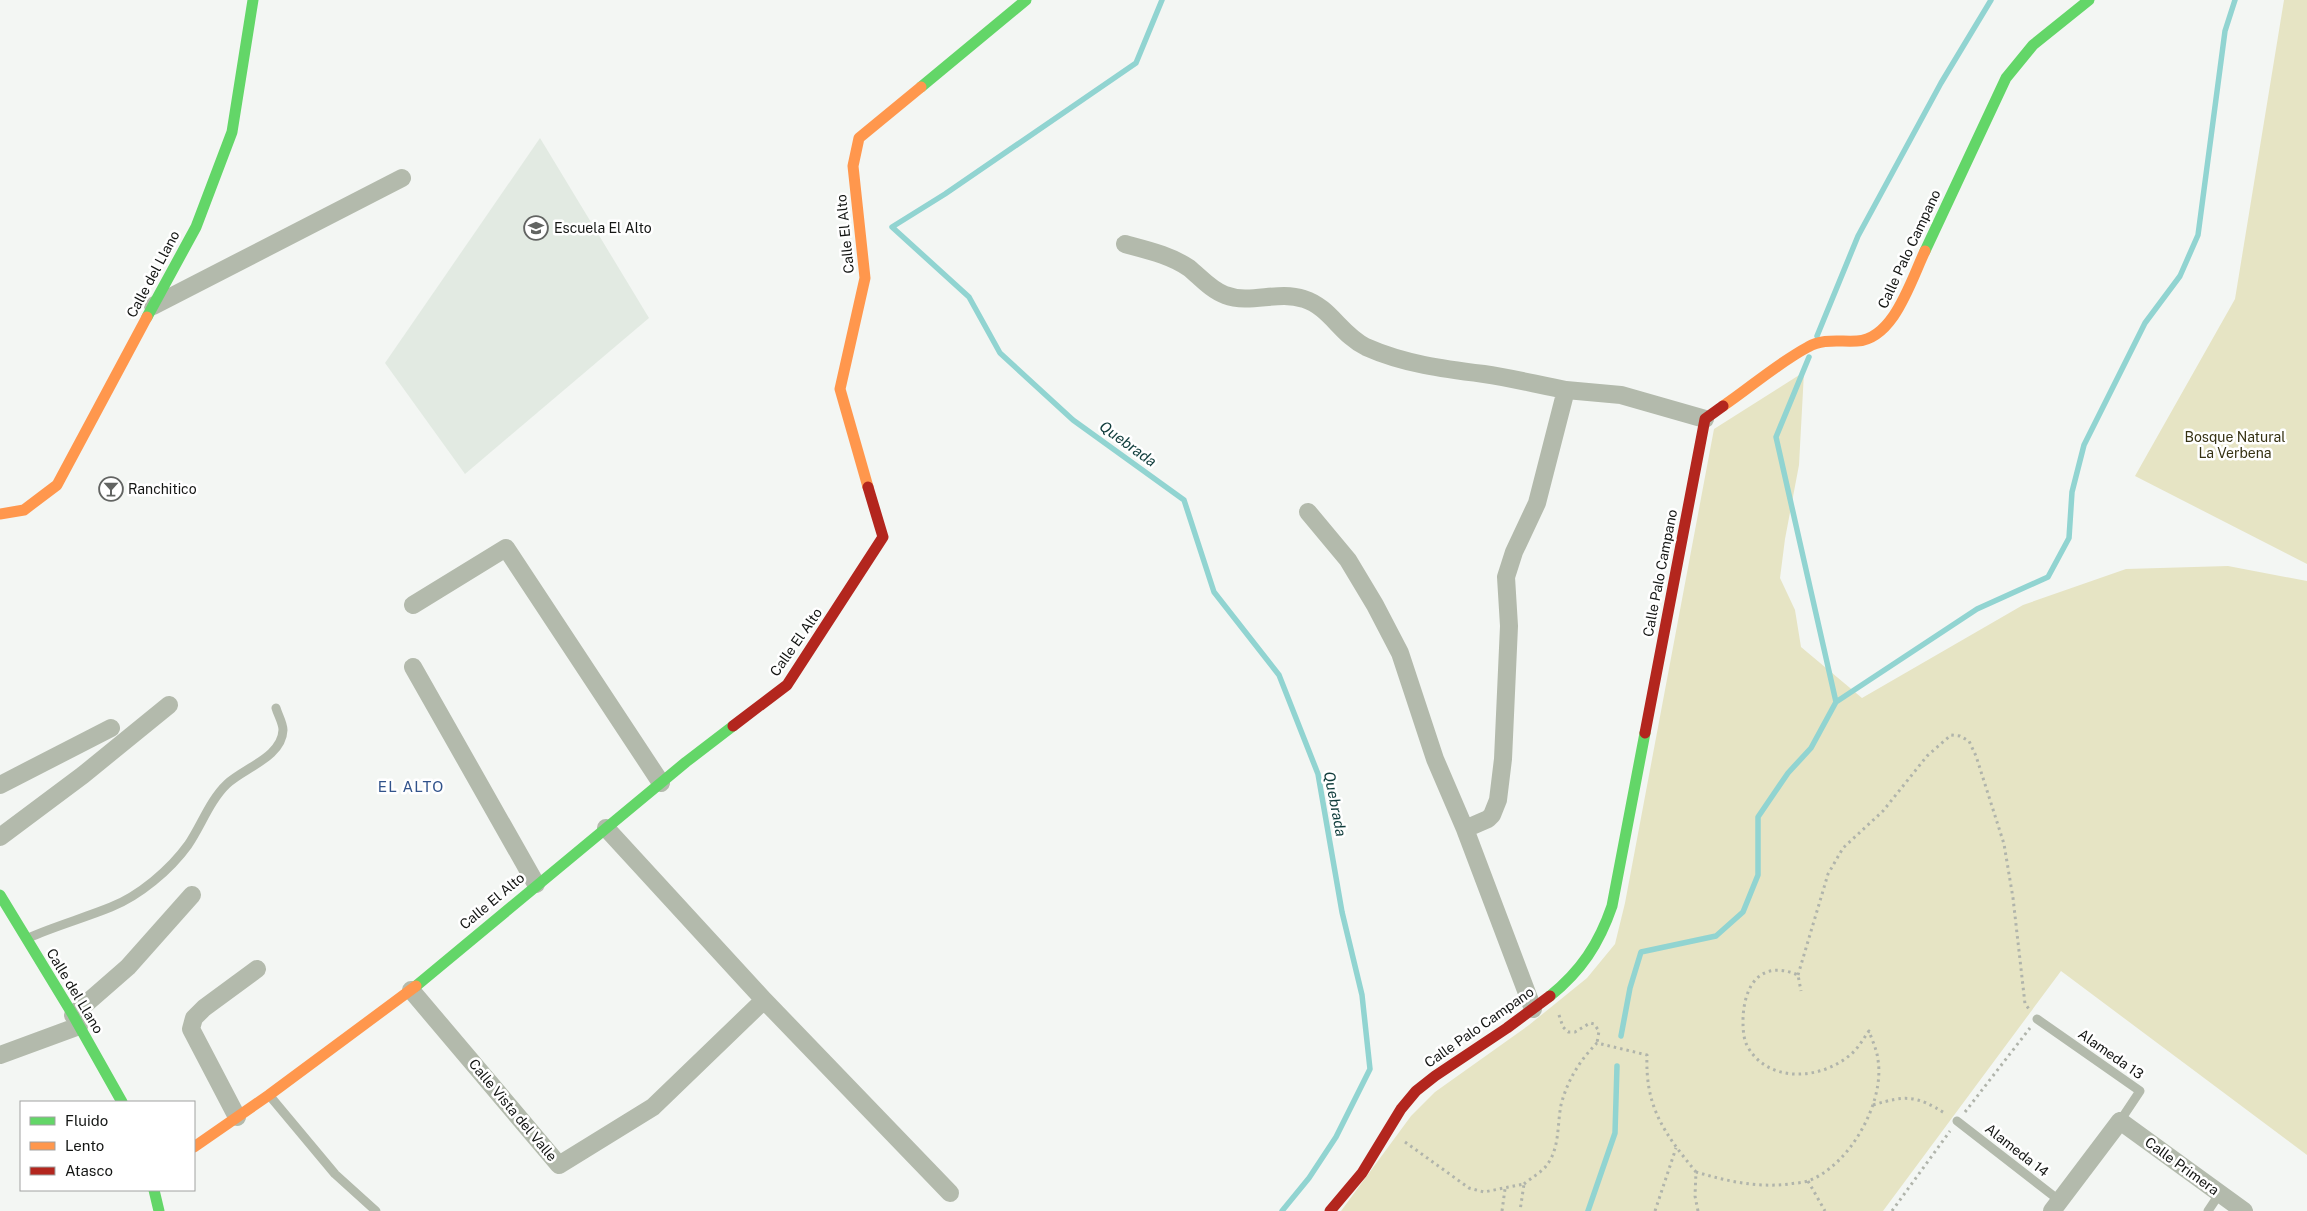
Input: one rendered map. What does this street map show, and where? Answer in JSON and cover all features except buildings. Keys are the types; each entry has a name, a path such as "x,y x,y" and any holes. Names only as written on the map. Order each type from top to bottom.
{"street":[{"name":"Calle del Llano","path":"0,514 24,510 57,485 196,227 232,132 253,0"},
{"name":"Calle El Alto","path":"195,1146 411,990 536,884 787,685 883,537 840,389 865,278 853,166 859,138 1026,0"},
{"name":"Calle Palo Campano","path":"1330,1211 1363,1173 1405,1104 1423,1085 1533,1009 1551,994 1589,958 1605,933 1705,419 1809,346 1820,341 1868,340 1878,336 1887,327 1896,314 2006,78 2019,57 2034,42 2089,0"},
{"path":"153,306 402,178"},
{"path":"1125,244 1172,259 1188,268 1223,295 1245,300 1274,295 1303,298 1317,304 1350,337 1378,351 1432,367 1566,390 1621,395 1705,419"},
{"path":"1465,828 1488,819 1492,815 1498,800 1503,759 1509,643 1506,577 1514,552 1537,503 1566,390"},
{"path":"1308,512 1348,560 1375,605 1400,653 1435,759 1465,828 1533,1009"},
{"path":"413,605 506,548 661,783"},
{"path":"413,667 536,884"},
{"path":"0,837 83,775 169,705"},
{"path":"0,785 111,728"},
{"path":"606,828 764,1000 950,1193"},
{"name":"Calle del Llano","path":"0,895 76,1020 121,1101"},
{"path":"0,1055 76,1020 128,968 192,895"},
{"path":"237,1117 191,1029 194,1018 204,1008 257,969"},
{"name":"Calle Vista del Valle","path":"411,990 559,1165 653,1107 764,1000"},
{"path":"2056,1206 2120,1121"},
{"name":"Calle Primera","path":"2120,1121 2244,1211"},
{"path":"154,1191 155,1210"}],"lane":[{"path":"26,939 113,906 144,888 170,865 188,845 226,784 270,754 281,739 283,728 276,708"},
{"name":"Alameda 13","path":"2037,1019 2140,1091 2120,1121"},
{"path":"269,1094 336,1174 376,1211"},
{"name":"Alameda 14","path":"1957,1121 2056,1206"},
{"path":"2208,1211 2220,1193"}],"path":[{"path":"1801,991 1798,974 1828,874 1843,848 1883,811 1927,756 1951,735 1960,736 1969,742 1976,756 2004,844 2014,907 2025,1004 2037,1019"},
{"path":"1597,1043 1647,1055 1646,1074 1654,1112 1676,1148 1696,1172 1734,1183 1768,1187 1808,1181 1832,1166 1852,1146 1869,1117 1873,1105 1876,1095 1879,1061 1869,1031 1851,1055 1827,1070 1803,1075 1785,1073 1766,1065 1749,1049 1743,1031 1744,1002 1748,988 1760,976 1775,971 1790,971 1798,974"},
{"path":"1389,1131 1469,1188 1484,1192 1524,1184 1547,1166 1555,1150 1562,1105 1571,1077 1597,1043 1599,1031 1594,1024 1590,1023 1571,1032 1566,1030 1551,994"},
{"path":"1873,1105 1892,1099 1922,1100 1957,1121"},
{"path":"1656,1211 1676,1148"},
{"path":"1696,1172 1695,1196 1697,1210"},
{"path":"1808,1181 1825,1211"},
{"path":"1520,1211 1524,1184"},
{"path":"1502,1211 1504,1189"}],"shaded area":[{"name":"Escuela El Alto","path":"540,138 649,318 465,474 385,363"}],"green space":[{"name":"Bosque Natural La Verbena","path":"2284,0 2307,0 2307,564 2135,476 2235,299"},
{"path":"1804,372 1799,465 1785,539 1780,578 1795,610 1801,647 1862,698 2023,605 2126,569 2228,566 2307,581 2307,1155 2061,971 1883,1211 1341,1211 1411,1116 1435,1092 1529,1025 1587,978 1615,944 1625,903 1714,429"}],"waterway":[{"name":"Quebrada","path":"1162,0 1136,63 945,194 892,227 969,297 1000,353 1073,420 1184,500 1214,592 1279,675 1318,774 1342,912 1362,995 1370,1069 1336,1137 1309,1178 1282,1211"},
{"path":"1817,336 1858,236 1941,83 1991,0"},
{"path":"1621,1036 1630,988 1641,952 1716,936 1743,912 1758,875 1758,817 1788,773 1811,748 1836,702 1977,609 2048,577 2069,538 2072,492 2084,445 2145,323 2180,276 2198,235 2225,31 2235,0"},
{"path":"1809,357 1776,437 1836,702"},
{"path":"1588,1211 1615,1133 1617,1066"}],"traffic: fast":[{"path":"147,317 196,227 232,132 253,0"},
{"path":"921,87 1026,0"},
{"path":"1925,251 2006,78 2033,45 2089,0"},
{"path":"416,986 686,762 733,726"},
{"path":"1550,996 1580,967 1595,945 1607,920 1612,906 1645,733"},
{"path":"0,895 73,1015 121,1101"},
{"path":"154,1191 159,1211"}],"traffic: slow":[{"path":"868,487 840,389 865,278 853,166 859,138 921,87"},
{"path":"1723,406 1786,360 1814,344 1826,341 1857,341 1870,338 1881,330 1900,306 1925,251"},
{"path":"0,514 24,510 57,485 147,317"},
{"path":"195,1146 269,1095 416,986"}],"traffic: jam":[{"path":"1645,733 1705,419 1723,406"},
{"path":"733,726 787,685 883,537 868,487"},
{"path":"1330,1211 1362,1173 1401,1109 1416,1091 1550,996"}],"place":[{"name":"Escuela El Alto","path":"536,228"},
{"name":"Ranchitico","path":"111,489"}],"district":[{"name":"EL ALTO","path":"411,787"}]}
